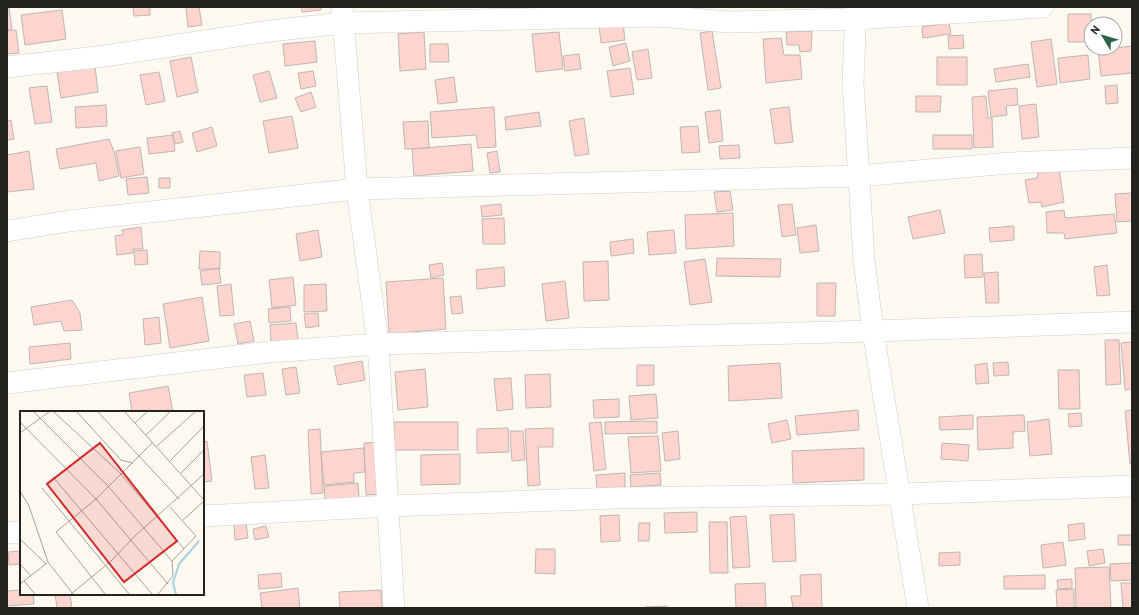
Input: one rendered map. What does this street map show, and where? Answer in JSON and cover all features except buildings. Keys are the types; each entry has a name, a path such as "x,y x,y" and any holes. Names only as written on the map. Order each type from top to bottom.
{"street":[{"path":"7,67 98,57 270,31 342,15 658,16 728,22 856,13 1043,7"},
{"path":"856,13 853,82 864,260 873,332 918,608"},
{"path":"342,15 357,189 378,344 394,608"},
{"path":"7,231 70,221 357,189 858,176 1010,163 1132,158"},
{"path":"7,383 269,352 378,344 873,332 1132,322"},
{"path":"204,516 389,506 617,498 899,494 1132,486"},
{"path":"7,533 20,532"}]}
